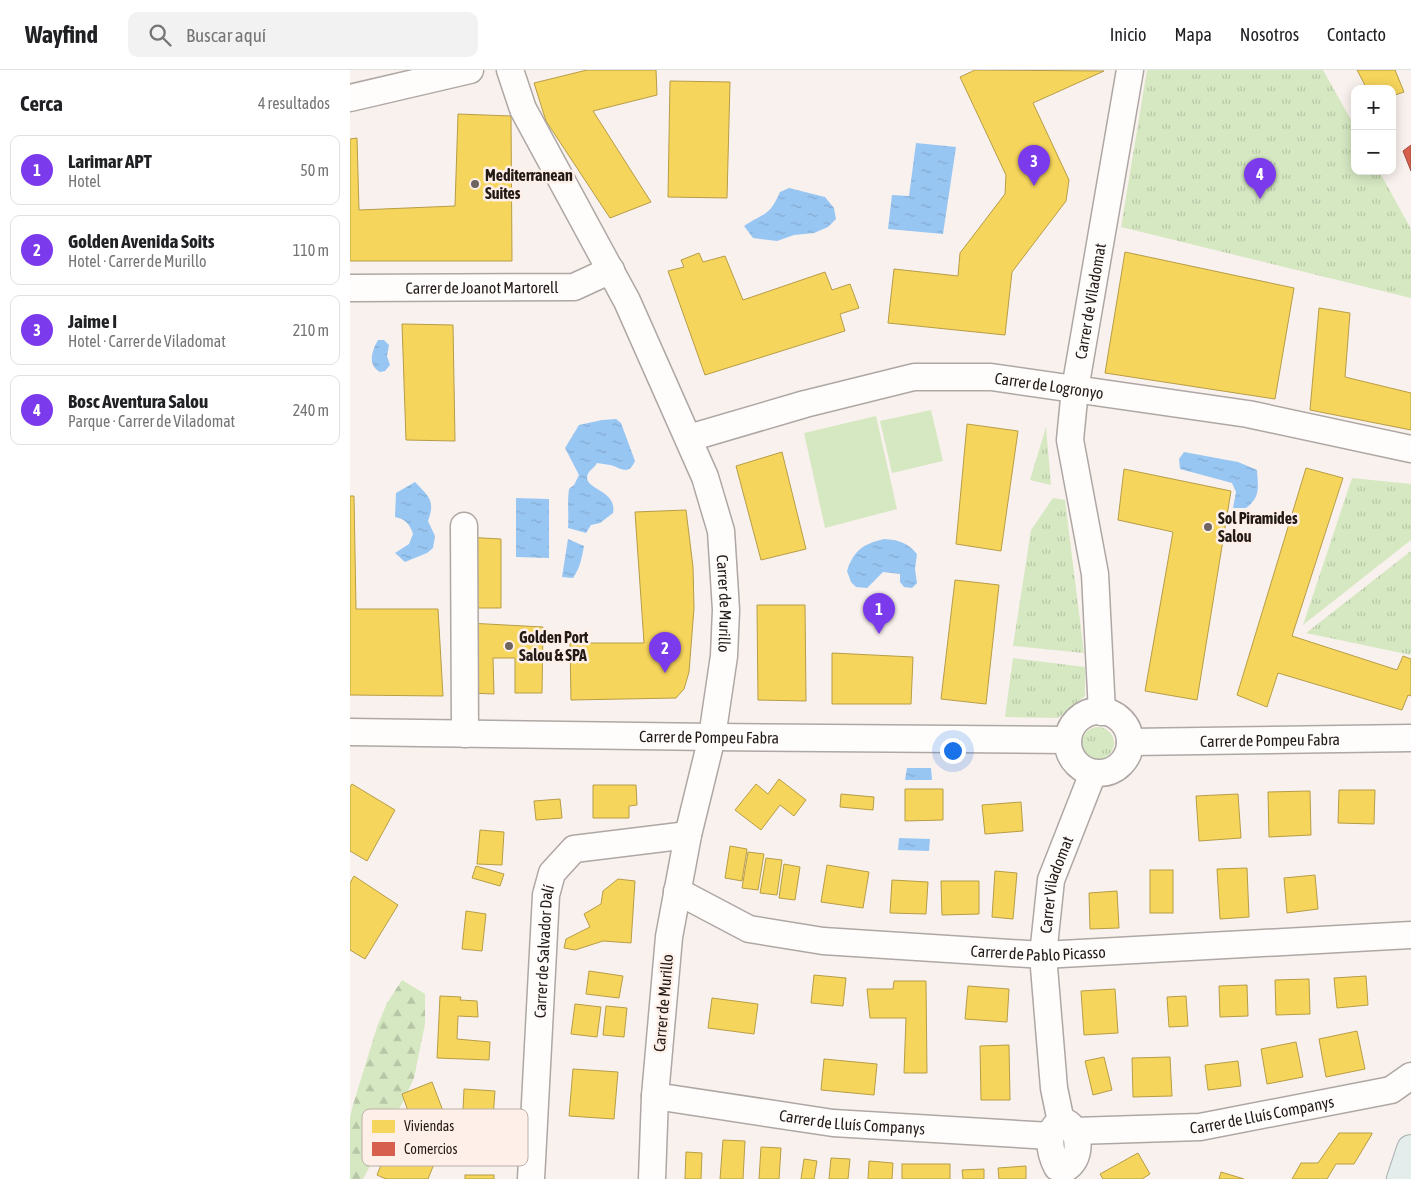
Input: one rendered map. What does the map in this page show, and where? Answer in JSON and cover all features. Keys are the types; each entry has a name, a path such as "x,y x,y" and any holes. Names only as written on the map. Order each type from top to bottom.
{"main road":[{"path":"1401,1179 1411,1150"}],"street":[{"path":"350,98 470,70"},
{"name":"Carrer de Murillo","path":"510,70 523,109 627,300 705,478 722,531 726,610 724,656 712,737 688,835 676,891 669,937 655,1096 652,1179"},
{"name":"Carrer de Viladomat","path":"1102,712 1096,574 1070,440 1075,389 1130,70"},
{"name":"Carrer de Joanot Martorell","path":"350,288 574,286 611,270"},
{"name":"Carrer de Logronyo","path":"688,438 805,404 914,377 991,378 1248,414 1411,449"},
{"path":"464,526 465,734"},
{"path":"1092,712 1102,712 1111,714 1124,725 1130,742 1125,759 1119,766 1111,771 1093,773 1074,761 1068,747 1068,740 1070,730 1075,722 1092,712"},
{"name":"Carrer de Pompeu Fabra","path":"350,732 1068,740"},
{"name":"Carrer de Pompeu Fabra","path":"1130,742 1411,738"},
{"name":"Carrer Viladomat","path":"1061,1174 1052,1157 1062,1129 1054,1088 1043,956 1051,880 1093,773"},
{"name":"Carrer de Salvador Dalí","path":"531,1179 546,895 552,873 574,849 688,835"},
{"name":"Carrer de Pablo Picasso","path":"676,891 749,929 823,941 1043,956 1411,935"},
{"name":"Carrer de Lluís Companys","path":"655,1096 833,1123 1062,1129 1200,1126 1392,1090 1411,1076"}],"green space":[{"path":"1147,70 1323,70 1351,120 1351,175 1381,175 1411,229 1411,298 1121,227"},
{"path":"931,410 943,461 892,473 880,421"},
{"path":"876,416 897,509 825,528 804,433"},
{"path":"1046,427 1051,485 1030,480"},
{"path":"1352,478 1411,484 1411,540 1303,625"},
{"path":"1053,498 1065,500 1084,653 1013,646 1031,530"},
{"path":"1411,551 1411,655 1306,633"},
{"path":"1013,658 1085,667 1085,696 1058,718 1005,717"},
{"path":"1098,727 1110,731 1114,743 1110,755 1098,759 1086,755 1082,743 1086,731"},
{"path":"402,980 425,994 425,1024 414,1078 399,1109 362,1109 362,1166 370,1166 363,1179 350,1179 350,1117 377,1027 387,1003"}],"water":[{"path":"916,143 956,147 943,234 888,229 892,195 909,196"},
{"path":"789,188 825,197 834,208 836,219 828,227 814,233 794,235 777,241 753,238 744,226 766,213 773,206 780,192"},
{"path":"378,340 384,340 389,345 387,356 390,365 385,371 380,372 373,365 372,361 374,348"},
{"path":"616,419 621,423 635,461 630,469 627,470 597,463 589,472 587,478 593,486 610,499 613,505 613,513 600,523 591,525 586,533 568,528 569,489 574,485 579,475 565,448 579,425"},
{"path":"1184,452 1238,462 1257,470 1258,482 1254,500 1246,508 1233,508 1236,492 1232,483 1180,469 1179,459"},
{"path":"415,482 424,491 431,503 428,521 435,536 433,548 427,553 405,562 395,553 409,544 413,534 407,522 395,517 396,493"},
{"path":"516,498 549,499 549,558 516,557"},
{"path":"568,539 584,546 579,566 573,578 562,577"},
{"path":"884,539 902,542 917,554 915,569 917,583 912,588 904,587 900,582 900,574 883,572 867,588 856,587 851,582 847,571 856,553 870,543"},
{"path":"907,768 931,768 932,780 905,780"},
{"path":"899,838 930,839 929,851 898,850"}],"building: Viviendas":[{"path":"587,70 656,70 657,95 593,111 651,202 610,218 546,121 534,83"},
{"path":"975,70 1104,71 1033,103 1069,180 1066,201 1012,272 1005,335 888,323 894,269 958,276 960,253 1005,194 1006,175 960,77"},
{"path":"1357,70 1395,70 1404,92 1396,95 1396,85 1365,85"},
{"path":"670,81 730,82 727,198 668,197"},
{"path":"458,114 511,116 512,261 350,261 350,139 357,138 359,210 455,206"},
{"path":"1125,252 1294,288 1275,399 1105,373"},
{"path":"699,253 703,262 725,256 743,300 825,272 832,290 850,284 859,308 840,314 845,331 705,375 668,271 684,267 681,260"},
{"path":"1319,308 1350,313 1345,377 1411,393 1411,430 1310,410"},
{"path":"402,324 453,325 455,441 406,440"},
{"path":"967,424 1018,431 1001,551 956,544"},
{"path":"782,452 806,549 761,560 736,466"},
{"path":"1306,468 1343,478 1292,636 1397,670 1403,656 1411,659 1411,696 1408,695 1402,710 1278,673 1267,707 1237,695"},
{"path":"1124,469 1231,491 1197,700 1145,691 1173,532 1118,520"},
{"path":"350,496 354,496 356,609 438,609 443,696 350,695"},
{"path":"686,510 693,567 694,608 689,672 684,689 676,698 571,700 570,643 644,643 635,512"},
{"path":"465,537 501,539 501,608 467,608"},
{"path":"955,580 999,585 986,704 941,699"},
{"path":"757,605 805,605 806,701 758,700"},
{"path":"468,623 543,627 542,693 515,693 515,658 493,658 494,694 469,693"},
{"path":"832,653 913,657 911,704 832,704"},
{"path":"779,779 806,800 794,816 780,805 761,830 735,810 756,784 768,794"},
{"path":"352,784 395,810 367,861 350,851 350,787"},
{"path":"593,785 636,785 637,805 629,806 629,818 593,818"},
{"path":"905,789 943,789 943,820 905,821"},
{"path":"1339,790 1375,790 1374,824 1338,823"},
{"path":"1310,791 1311,835 1269,837 1268,792"},
{"path":"841,794 874,797 873,810 840,807"},
{"path":"1238,794 1241,838 1199,841 1196,796"},
{"path":"560,799 562,818 536,820 534,801"},
{"path":"1021,802 1023,831 985,834 982,805"},
{"path":"480,830 504,832 502,865 477,864"},
{"path":"730,846 747,849 742,881 725,878"},
{"path":"748,852 764,854 758,890 742,888"},
{"path":"766,858 782,860 777,895 760,893"},
{"path":"784,864 800,867 795,900 779,898"},
{"path":"827,865 869,872 863,908 821,902"},
{"path":"476,866 504,874 500,886 472,878"},
{"path":"1247,868 1249,917 1220,919 1217,869"},
{"path":"1150,870 1173,870 1173,913 1150,913"},
{"path":"995,871 1017,873 1013,919 992,917"},
{"path":"1315,875 1318,909 1287,913 1284,878"},
{"path":"354,876 398,905 365,959 350,950 350,883"},
{"path":"618,879 635,881 631,943 603,941 575,950 564,948 566,939 590,927 584,914 601,904 603,891"},
{"path":"892,880 928,882 926,914 890,913"},
{"path":"941,881 979,881 979,914 942,915"},
{"path":"1117,891 1119,928 1090,929 1089,893"},
{"path":"466,911 486,914 482,951 462,949"},
{"path":"589,971 623,976 619,998 586,994"},
{"path":"814,975 846,978 843,1006 811,1003"},
{"path":"1366,976 1368,1005 1337,1008 1334,978"},
{"path":"1309,979 1310,1014 1276,1015 1275,980"},
{"path":"894,981 926,981 927,1073 904,1073 906,1018 870,1018 867,989 893,989"},
{"path":"1247,985 1248,1016 1220,1017 1219,986"},
{"path":"968,986 1009,989 1007,1022 965,1019"},
{"path":"1115,989 1118,1033 1084,1035 1081,991"},
{"path":"440,996 461,997 460,1000 477,1001 478,1017 458,1016 457,1039 490,1042 489,1060 437,1058"},
{"path":"1186,996 1188,1026 1169,1027 1167,997"},
{"path":"712,998 758,1004 754,1034 708,1028"},
{"path":"575,1004 601,1007 597,1037 571,1034"},
{"path":"606,1006 627,1008 624,1037 603,1035"},
{"path":"1357,1031 1365,1069 1326,1077 1319,1039"},
{"path":"1296,1042 1303,1077 1267,1084 1261,1049"},
{"path":"1009,1045 1010,1100 981,1100 980,1046"},
{"path":"1104,1057 1112,1090 1093,1095 1085,1061"},
{"path":"1170,1057 1172,1096 1133,1097 1132,1058"},
{"path":"824,1059 877,1064 874,1095 821,1090"},
{"path":"1238,1061 1241,1086 1208,1090 1205,1065"},
{"path":"573,1069 618,1072 614,1119 569,1116"},
{"path":"432,1082 442,1109 407,1109 402,1094"},
{"path":"464,1089 495,1091 494,1109 463,1109"},
{"path":"1339,1133 1372,1134 1354,1164 1336,1164 1327,1179 1292,1179 1301,1163 1318,1163"},
{"path":"723,1140 745,1141 743,1179 720,1179"},
{"path":"761,1147 781,1148 779,1179 759,1179"},
{"path":"686,1152 702,1153 701,1179 685,1179"},
{"path":"1138,1153 1150,1174 1142,1179 1103,1179 1100,1174"},
{"path":"831,1158 850,1159 848,1179 829,1179"},
{"path":"804,1159 817,1161 814,1179 801,1179"},
{"path":"869,1161 893,1163 892,1179 868,1179"},
{"path":"902,1164 950,1164 950,1179 902,1179"},
{"path":"381,1166 433,1166 428,1179 386,1179 377,1175"},
{"path":"1026,1166 1026,1179 999,1179 998,1168"},
{"path":"984,1169 984,1179 963,1179 962,1170"},
{"path":"1221,1172 1244,1179 1219,1179"},
{"path":"465,1175 494,1175 494,1179 465,1179"}],"building: Comercios":[{"path":"1411,145 1411,171 1403,151"}],"place":[{"name":"Mediterranean Suites","path":"475,184"},
{"name":"Jaime I","path":"1034,186"},
{"name":"Bosc Aventura Salou","path":"1260,199"},
{"name":"Sol Piramides Salou","path":"1208,527"},
{"name":"Larimar APT","path":"879,634"},
{"name":"Golden Port Salou & SPA","path":"509,646"},
{"name":"Golden Avenida Soits","path":"665,673"}]}
